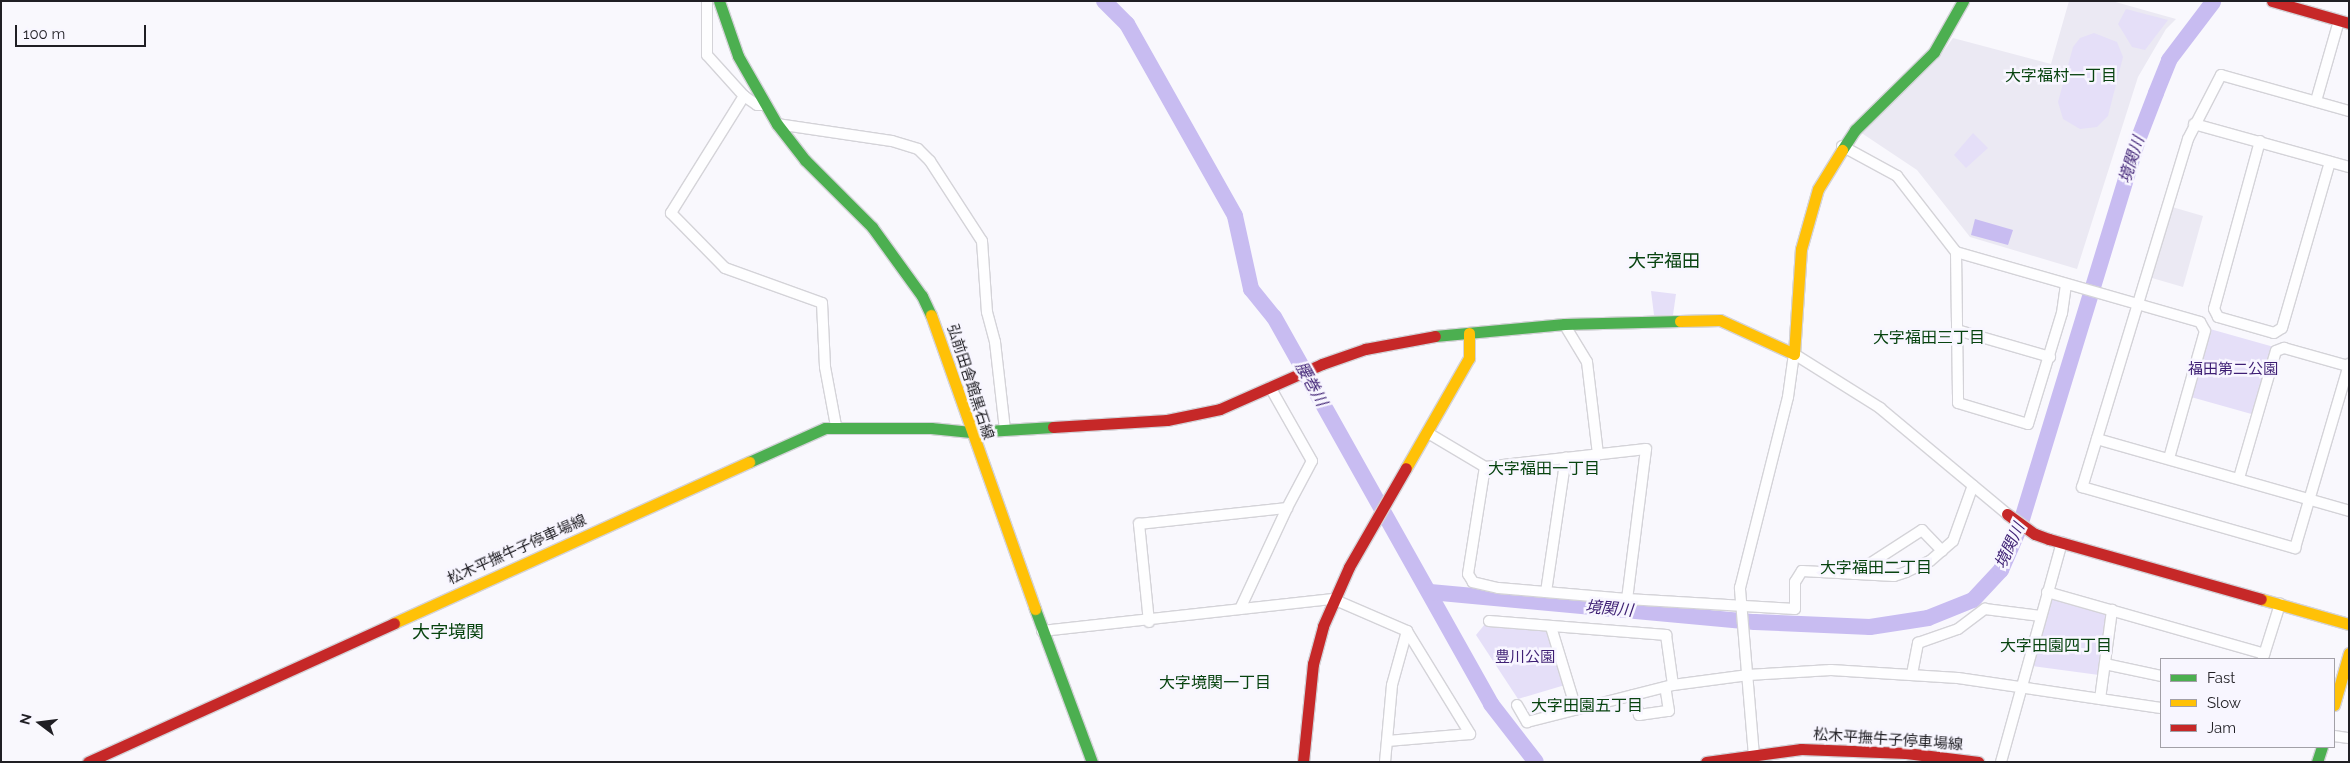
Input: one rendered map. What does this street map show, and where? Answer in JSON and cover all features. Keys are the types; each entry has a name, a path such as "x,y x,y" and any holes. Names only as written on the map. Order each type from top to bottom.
{"street":[{"path":"707,1 707,55 744,96 757,105 765,105"},
{"name":"弘前田舎館黒石線","path":"719,1 738,56 777,124 805,160 872,227 922,296 945,345 971,432 1042,630 1092,762"},
{"path":"1754,756 1740,588 1788,397 1794,354 1801,249 1809,214 1818,189 1842,146 1868,116 1912,77 1934,52 1963,1"},
{"path":"2272,1 2344,22 2316,101"},
{"path":"2240,478 2276,351 2284,348 2348,365 2295,548 2082,487 2194,124 2221,75 2349,111"},
{"path":"744,96 672,213 725,268 822,304 826,367 836,426"},
{"path":"777,124 892,140 918,149 930,161 982,241 987,312 995,342 1005,430"},
{"path":"2194,124 2349,167"},
{"path":"2260,141 2214,309 2218,317 2274,333 2282,328 2330,162"},
{"path":"1842,146 1897,176 1956,252 2200,322 2205,331 2169,458"},
{"path":"1956,252 1958,403 2028,424 2050,357 2066,284"},
{"name":"松木平撫牛子停車場線","path":"88,762 106,758 810,434 836,426 930,428 971,432 1187,417 1220,409 1322,364 1365,349 1417,338 1564,324 1720,320 1794,354"},
{"path":"1564,324 1587,362 1598,454"},
{"path":"1958,330 2050,357"},
{"path":"1303,762 1313,664 1333,600 1469,358 1469,333"},
{"path":"1794,354 1880,408 2007,514 2035,534 2349,624"},
{"path":"1240,609 1287,508 1312,461 1270,387"},
{"path":"1428,432 1485,466 1646,448 1627,599"},
{"path":"2097,439 2240,478 2349,511"},
{"path":"1546,592 1566,457"},
{"path":"1485,466 1468,574 1482,585 1627,599 1741,607 1795,609 1795,582 1802,571 1894,576 1930,561 1953,541 1973,485"},
{"path":"1150,622 1138,524 1287,508"},
{"path":"1854,574 1922,530 1942,551"},
{"path":"2001,762 2062,542"},
{"path":"2047,592 2263,656 2280,604"},
{"path":"1042,630 1150,622 1240,609 1333,600 1407,631 1470,734 1387,741"},
{"path":"1912,674 1918,643 1958,629 1985,609 2041,616"},
{"path":"2100,699 2112,610"},
{"path":"1490,621 1666,635 1669,711 1639,716 1633,695"},
{"path":"1551,627 1576,709"},
{"path":"1385,762 1392,686 1407,631"},
{"path":"2335,702 2349,653"},
{"path":"2105,664 2160,676"},
{"path":"1517,705 1527,722 1669,686 1748,675 1831,670 1958,678 2021,689 2160,708"},
{"path":"2335,736 2349,738"},
{"path":"2317,762 2322,748"},
{"name":"松木平撫牛子停車場線","path":"1706,762 1802,749 1845,749 1978,762"}],"shaded area":[{"path":"2069,1 2112,1 2176,19 2166,29 2138,77 2077,269 1970,237 1917,170 1860,132 1937,60 1953,38 2051,64"},
{"path":"2172,207 2203,216 2183,287 2152,278"},
{"path":"1975,219 2013,230 2008,245 1971,235"}],"green space":[{"path":"2126,9 2168,20 2145,50 2132,47 2118,24"},
{"path":"2094,33 2117,42 2123,57 2108,116 2097,127 2080,129 2063,119 2058,102 2073,47 2080,38"},
{"path":"1973,133 1988,148 1966,168 1954,155"},
{"path":"1651,291 1676,294 1673,315 1654,315"},
{"name":"福田第二公園","path":"2210,329 2274,347 2255,415 2191,397"},
{"path":"2053,597 2106,611 2108,616 2099,675 2032,666 2049,599"},
{"name":"豊川公園","path":"1485,624 1547,630 1565,685 1518,699 1476,635"}],"waterway":[{"name":"腰巻川","path":"1104,1 1127,24 1235,216 1251,289 1274,317 1491,704 1536,762"},
{"name":"境関川","path":"1430,592 1755,622 1870,627 1928,618 1973,600 2001,570 2019,529 2138,140 2169,60 2213,2"}],"traffic: fast":[{"path":"719,1 738,56 777,124 805,160 872,227 922,296 931,315"},
{"path":"1842,150 1855,130 1934,52 1963,1"},
{"path":"1435,336 1564,324 1680,321"},
{"path":"749,462 825,428 931,428 971,432 1053,427"},
{"path":"1035,609 1092,762"},
{"path":"2317,762 2322,748"}],"traffic: slow":[{"path":"1680,321 1720,320 1794,354 1801,249 1818,189 1842,150"},
{"path":"931,315 1035,609"},
{"path":"1406,468 1469,358 1469,333"},
{"path":"394,623 749,462"},
{"path":"2261,599 2349,624"},
{"path":"2335,702 2349,653"}],"traffic: jam":[{"path":"2272,1 2349,23"},
{"path":"1053,427 1167,420 1220,409 1322,364 1365,349 1435,336"},
{"path":"1303,762 1313,664 1323,626 1349,567 1406,468"},
{"path":"2007,514 2035,534 2049,539 2261,599"},
{"path":"88,762 394,623"},
{"path":"1706,762 1801,749 1906,753 1978,762"}],"district":[{"name":"大字福村一丁目","path":"2061,76"},
{"name":"大字福田","path":"1664,261"},
{"name":"大字福田三丁目","path":"1929,338"},
{"name":"大字福田一丁目","path":"1544,469"},
{"name":"大字福田二丁目","path":"1876,568"},
{"name":"大字境関","path":"448,632"},
{"name":"大字田園四丁目","path":"2056,646"},
{"name":"大字境関一丁目","path":"1215,683"},
{"name":"大字田園五丁目","path":"1587,706"}]}
